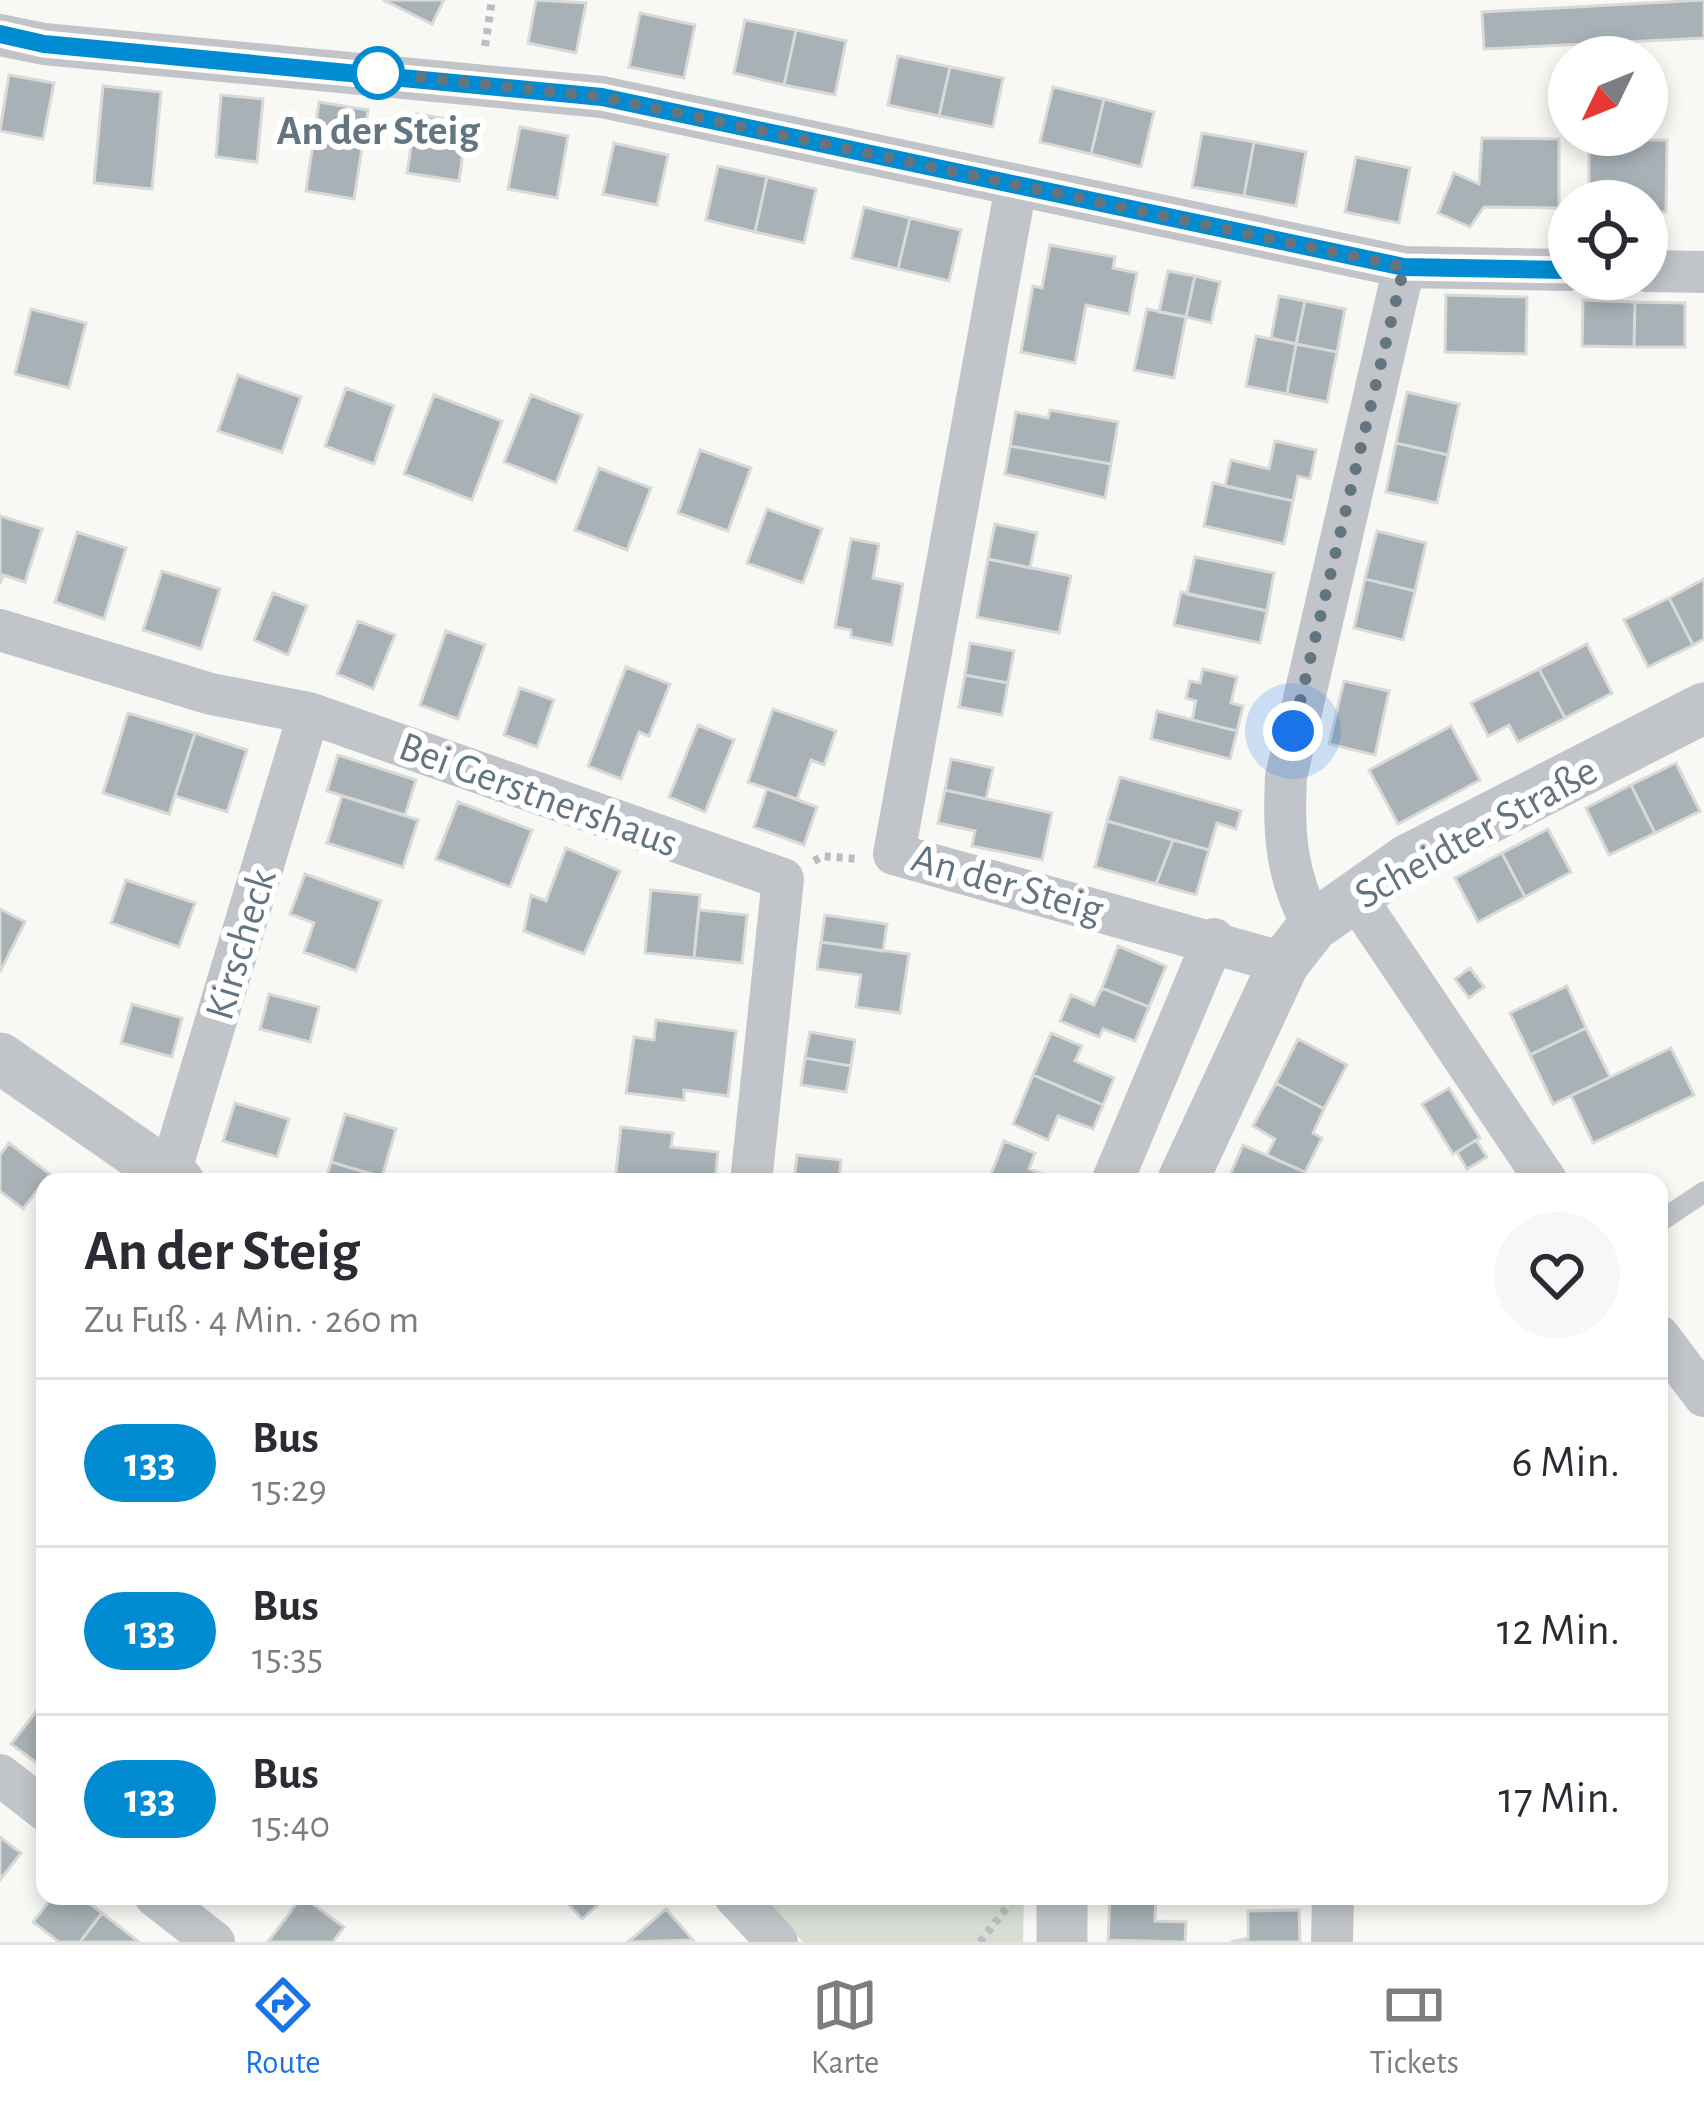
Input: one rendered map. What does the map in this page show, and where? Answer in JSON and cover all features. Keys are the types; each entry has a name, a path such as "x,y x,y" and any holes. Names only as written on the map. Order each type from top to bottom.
{"street":[{"path":"0,34 44,44 602,97 1404,267 1548,270"},
{"name":"An der Steig","path":"1016,186 894,854 1214,939 1298,945"},
{"path":"1298,945 1286,857 1286,777 1404,267"},
{"path":"1668,271 1704,272"},
{"name":"Bei Gerstnershaus","path":"0,630 211,694 309,713 783,879 752,1173"},
{"name":"Scheidter Straße","path":"1187,1173 1298,945 1354,895 1407,860 1704,708"},
{"name":"Kirscheck","path":"176,1173 309,713"},
{"path":"1354,895 1541,1173"},
{"path":"1116,1173 1214,939"},
{"path":"0,1058 165,1173"},
{"path":"1668,1348 1704,1396"},
{"path":"0,1775 36,1803"},
{"path":"167,1905 214,1942"},
{"path":"743,1905 777,1942"},
{"path":"1062,1905 1062,1942"},
{"path":"1333,1905 1333,1942"}],"lane":[{"path":"1668,1216 1704,1192"}],"path":[{"path":"823,856 867,860"},
{"path":"980,1942 1009,1905"}],"shaded area":[{"path":"772,1905 1024,1905 1023,1942 803,1942"}],"building":[{"path":"383,0 444,0 432,24"},
{"path":"536,0 586,3 576,53 528,43"},
{"path":"1704,0 1704,38 1548,36 1548,46 1484,49 1482,12"},
{"path":"640,13 695,25 684,78 629,67"},
{"path":"745,20 796,30 784,85 734,73"},
{"path":"796,30 846,41 835,95 784,85"},
{"path":"898,56 950,67 939,116 888,105"},
{"path":"950,67 1003,78 993,127 939,116"},
{"path":"9,75 54,83 43,139 0,131"},
{"path":"103,86 161,92 152,189 94,183"},
{"path":"1053,87 1104,99 1091,154 1040,142"},
{"path":"221,95 263,99 257,162 216,157"},
{"path":"1104,99 1154,112 1141,167 1091,154"},
{"path":"319,102 368,110 354,199 306,191"},
{"path":"416,114 467,122 459,181 407,173"},
{"path":"520,127 568,136 557,198 508,189"},
{"path":"1202,133 1254,142 1244,196 1192,187"},
{"path":"1482,138 1548,139 1548,156 1559,156 1559,180 1548,180 1548,208 1484,207 1470,227 1438,213 1454,173 1479,184"},
{"path":"1254,142 1306,152 1296,206 1244,196"},
{"path":"614,143 668,155 657,205 603,194"},
{"path":"1589,156 1667,156 1666,180 1589,180"},
{"path":"1356,157 1410,168 1399,223 1345,212"},
{"path":"718,166 767,177 755,232 706,220"},
{"path":"767,177 816,189 804,243 755,232"},
{"path":"864,207 910,218 898,269 852,258"},
{"path":"910,218 961,230 949,281 898,269"},
{"path":"1050,245 1115,257 1113,268 1137,273 1129,314 1086,305 1075,363 1021,352 1033,286 1042,288"},
{"path":"1168,271 1195,276 1186,317 1159,312"},
{"path":"1195,276 1220,282 1211,323 1186,317"},
{"path":"1446,295 1527,297 1526,354 1445,352"},
{"path":"1279,296 1305,301 1296,344 1271,338"},
{"path":"1583,300 1635,302 1634,347 1582,346"},
{"path":"1305,301 1345,309 1337,352 1296,344"},
{"path":"1635,302 1685,303 1685,347 1634,347"},
{"path":"31,309 86,323 69,388 15,374"},
{"path":"1147,309 1186,317 1174,378 1134,370"},
{"path":"1256,336 1296,344 1287,394 1246,386"},
{"path":"1296,344 1337,352 1327,402 1287,394"},
{"path":"238,375 301,397 282,452 218,431"},
{"path":"346,388 394,406 374,464 325,446"},
{"path":"1407,392 1459,404 1448,455 1396,443"},
{"path":"434,395 502,421 472,500 404,474"},
{"path":"531,395 582,415 556,483 504,462"},
{"path":"1050,410 1118,422 1111,464 1010,446 1016,412 1048,418"},
{"path":"1275,441 1316,450 1310,479 1298,476 1293,501 1225,486 1231,460 1269,469"},
{"path":"1396,443 1448,455 1437,503 1386,492"},
{"path":"1010,446 1111,464 1105,498 1005,474"},
{"path":"700,450 751,468 728,531 678,513"},
{"path":"599,468 651,488 627,550 575,530"},
{"path":"1213,483 1293,501 1284,544 1204,526"},
{"path":"767,509 822,529 803,583 747,563"},
{"path":"0,516 42,529 25,582 3,575 0,584"},
{"path":"995,524 1037,533 1030,568 988,559"},
{"path":"1377,531 1426,543 1415,591 1365,579"},
{"path":"77,532 126,548 104,619 55,602"},
{"path":"851,539 879,544 873,578 903,584 892,645 851,637 851,630 835,627"},
{"path":"1195,557 1274,573 1267,611 1187,594"},
{"path":"988,559 1071,576 1059,633 977,617"},
{"path":"162,571 220,589 201,649 143,630"},
{"path":"1365,579 1415,591 1403,640 1354,628"},
{"path":"1704,579 1704,639 1693,645 1669,598"},
{"path":"1181,592 1267,611 1260,643 1174,625"},
{"path":"273,593 307,606 288,655 254,640"},
{"path":"1669,598 1693,645 1648,667 1624,620"},
{"path":"358,621 395,635 373,689 337,674"},
{"path":"446,631 485,645 458,719 420,705"},
{"path":"970,643 1014,651 1008,683 965,675"},
{"path":"1587,644 1612,693 1565,718 1539,669"},
{"path":"626,667 670,684 649,736 639,732 621,779 588,766"},
{"path":"1203,669 1237,677 1231,703 1243,706 1237,731 1192,720 1196,701 1186,698 1190,681 1200,683"},
{"path":"1539,669 1565,718 1518,742 1509,725 1488,736 1471,703"},
{"path":"965,675 1008,683 1002,715 959,707"},
{"path":"1344,681 1389,691 1375,755 1329,744"},
{"path":"520,688 554,700 537,747 504,735"},
{"path":"773,709 836,731 824,765 811,760 797,799 748,782"},
{"path":"1157,711 1237,731 1230,759 1151,739"},
{"path":"128,713 195,733 169,814 103,793"},
{"path":"698,725 734,740 705,812 669,797"},
{"path":"1451,726 1480,780 1398,824 1369,770"},
{"path":"195,733 247,750 227,812 175,796"},
{"path":"338,755 416,780 405,815 327,791"},
{"path":"951,759 993,768 986,799 945,790"},
{"path":"1676,763 1700,811 1655,833 1631,785"},
{"path":"1120,777 1241,811 1236,829 1217,823 1209,850 1107,821"},
{"path":"1631,785 1655,833 1609,855 1586,808"},
{"path":"767,789 817,807 804,845 754,827"},
{"path":"945,790 1052,813 1042,860 972,846 975,831 938,823"},
{"path":"342,796 418,820 403,867 327,843"},
{"path":"458,802 532,830 510,887 436,859"},
{"path":"1107,821 1173,840 1156,884 1095,867"},
{"path":"1548,829 1571,872 1525,897 1502,853"},
{"path":"1173,840 1209,850 1196,895 1156,884"},
{"path":"566,848 620,871 584,954 524,931 531,895 546,901"},
{"path":"1502,853 1525,897 1478,922 1455,878"},
{"path":"305,874 381,901 356,971 304,952 314,923 290,914"},
{"path":"126,880 195,903 179,947 111,923"},
{"path":"651,890 700,895 694,958 645,953"},
{"path":"0,909 25,922 0,972"},
{"path":"699,910 747,915 742,963 694,958"},
{"path":"825,915 887,924 883,951 821,942"},
{"path":"821,942 909,954 900,1013 856,1007 861,975 817,969"},
{"path":"1118,946 1166,966 1149,1007 1102,988"},
{"path":"1470,968 1484,987 1469,998 1455,979"},
{"path":"1567,986 1586,1028 1530,1055 1510,1013"},
{"path":"1102,988 1149,1007 1135,1041 1103,1029 1099,1037 1060,1021 1071,995 1094,1005"},
{"path":"269,994 319,1007 310,1042 260,1029"},
{"path":"132,1004 182,1018 172,1057 121,1043"},
{"path":"656,1020 736,1031 728,1096 684,1090 684,1100 626,1093 634,1037 654,1040"},
{"path":"1586,1028 1610,1077 1553,1104 1530,1055"},
{"path":"810,1032 855,1040 851,1066 805,1058"},
{"path":"1051,1033 1082,1046 1075,1061 1114,1078 1103,1105 1033,1075"},
{"path":"1298,1039 1347,1065 1324,1109 1276,1083"},
{"path":"1671,1048 1694,1095 1593,1143 1571,1096"},
{"path":"805,1058 851,1066 846,1092 801,1085"},
{"path":"1033,1075 1103,1105 1093,1129 1058,1116 1048,1140 1013,1124"},
{"path":"1276,1083 1324,1109 1313,1133 1322,1138 1305,1172 1267,1155 1275,1139 1253,1126"},
{"path":"1449,1088 1480,1138 1453,1154 1422,1104"},
{"path":"235,1103 289,1119 277,1157 223,1141"},
{"path":"345,1114 396,1129 383,1173 331,1162"},
{"path":"621,1127 673,1133 671,1147 718,1152 716,1173 616,1173"},
{"path":"1476,1140 1487,1157 1467,1169 1457,1152"},
{"path":"1004,1141 1035,1153 1029,1169 1039,1173 992,1173"},
{"path":"9,1143 49,1173 36,1173 36,1192 23,1209 0,1191 0,1155"},
{"path":"1243,1145 1305,1172 1305,1173 1231,1173"},
{"path":"797,1155 841,1160 840,1173 795,1173"},
{"path":"331,1162 368,1173 328,1173"},
{"path":"36,1712 36,1762 11,1744"},
{"path":"0,1837 21,1853 0,1880"},
{"path":"46,1905 92,1905 102,1913 80,1942 59,1942 33,1922"},
{"path":"295,1905 314,1905 344,1927 333,1942 268,1942"},
{"path":"569,1905 598,1905 582,1919"},
{"path":"1110,1905 1156,1905 1155,1921 1186,1922 1185,1942 1108,1940"},
{"path":"666,1909 693,1940 628,1942"},
{"path":"1299,1910 1300,1942 1231,1942 1248,1938 1248,1911"},
{"path":"102,1913 139,1942 80,1942"}],"bus line":[{"name":"133","path":"0,34 44,44 602,97 1404,267 1548,270"}],"place":[{"name":"An der Steig","path":"378,73"}],"route":[{"path":"378,73 602,97 1404,267 1293,731"}]}
